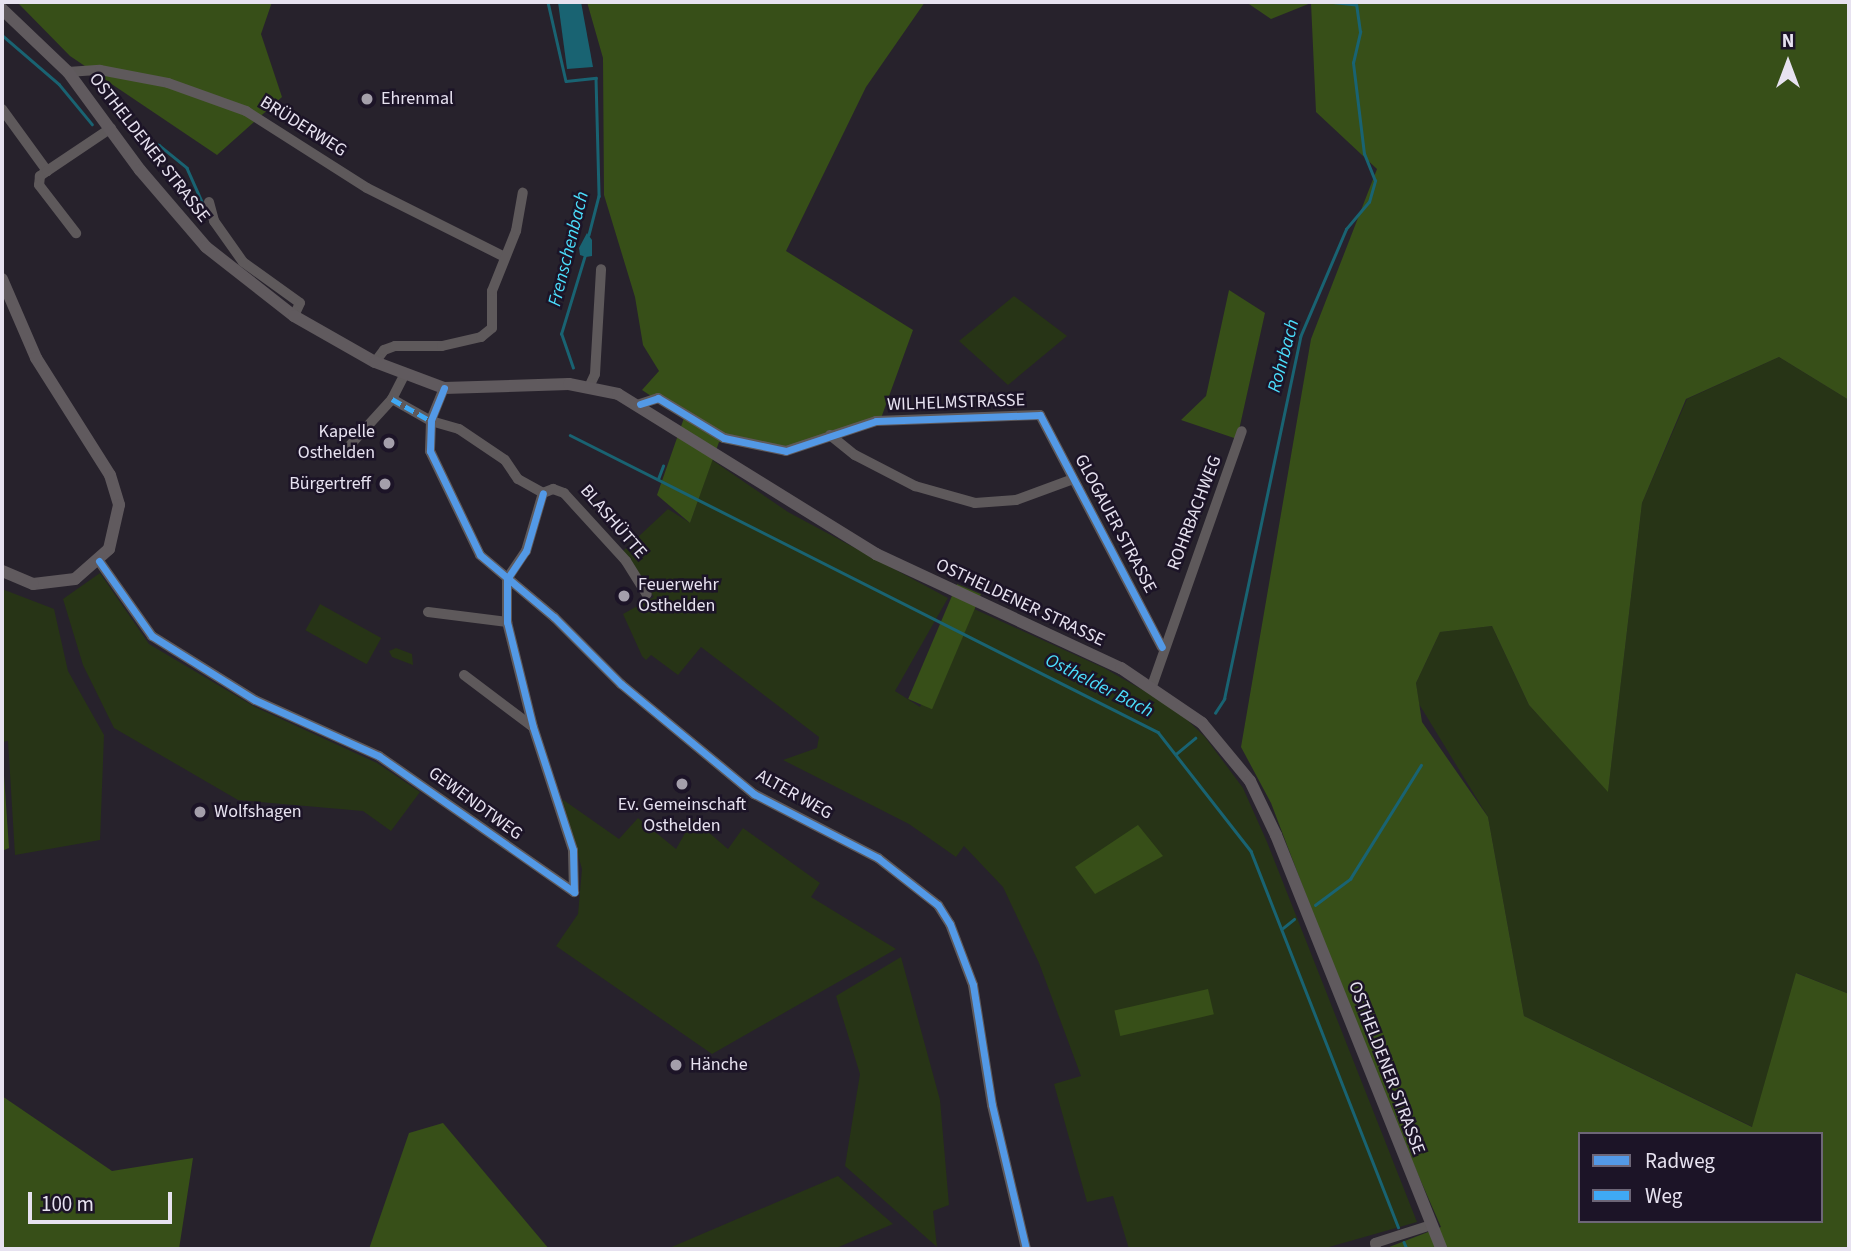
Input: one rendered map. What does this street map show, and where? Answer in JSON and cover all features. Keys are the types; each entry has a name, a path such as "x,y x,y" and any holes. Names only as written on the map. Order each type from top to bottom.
{"main road":[{"name":"OSTHELDENER STRASSE","path":"2,9 47,49 68,72 206,247 293,316 375,362 444,388 589,387 639,404 876,554 1152,686 1202,723 1250,781 1276,835 1442,1249"},
{"path":"2,279 36,358 95,448 116,491 115,535 99,561 75,579 47,585 19,581 2,571"}],"street":[{"name":"BRÜDERWEG","path":"68,72 100,70 168,83 246,111 366,188 505,257"},
{"path":"2,109 47,171"},
{"path":"76,233 39,185 40,176 111,128"},
{"path":"375,362 384,350 395,346 442,346 481,337 492,328 492,291 516,231 523,193"},
{"name":"OSTHELDENER STRASSE","path":"209,202 214,220 243,262 300,303 293,316"},
{"path":"589,387 595,374 601,269"},
{"path":"342,454 392,399 404,375"},
{"name":"ALTER WEG","path":"444,388 431,421 430,451 480,555 554,617 621,684 754,794 878,858 938,905 950,924 973,985 992,1105 1025,1249"},
{"name":"WILHELMSTRASSE","path":"639,404 658,398 724,438 766,450 786,451 876,421 1040,415"},
{"name":"BLASHÜTTE","path":"392,399 431,421 459,429 505,460 518,479 543,494 553,489 564,493 626,561 647,594"},
{"name":"GLOGAUER STRASSE","path":"1040,415 1162,647"},
{"name":"ROHRBACHWEG","path":"1152,686 1162,647 1242,431"},
{"path":"830,435 855,455 915,486 975,503 1016,500 1073,479"},
{"path":"507,579 526,551 543,494"},
{"name":"GEWENDTWEG","path":"99,561 152,636 255,700 379,756 574,892 573,850 533,727 507,622 507,579"},
{"path":"428,612 507,622"},
{"path":"464,675 533,727"},
{"path":"1376,1249 1375,1243 1431,1225"}],"green space":[{"path":"17,2 272,2 261,34 282,97 217,155 70,56"},
{"path":"587,2 925,2 866,87 786,251 913,330 880,421 784,454 719,442 690,523 657,495 684,418 642,390 659,371 643,345 635,297 604,195 603,58"},
{"path":"1246,2 1849,2 1849,400 1779,357 1686,399 1642,503 1608,792 1529,705 1492,626 1440,632 1416,683 1422,722 1488,817 1524,1016 1752,1127 1796,973 1849,994 1849,1249 1384,1249 1441,1227 1374,1074 1271,803 1241,747 1311,339 1377,169 1316,112 1311,3 1271,19"},
{"path":"1229,290 1265,313 1237,439 1181,420 1206,396"},
{"path":"1014,296 1067,336 1008,385 959,341"},
{"path":"1779,357 1849,400 1849,994 1797,973 1753,1127 1524,1016 1488,817 1419,704 1416,683 1440,632 1492,626 1529,705 1608,791 1642,503 1687,399"},
{"path":"712,460 788,512 948,598 895,691 920,707 972,608 1104,668 1176,709 1205,737 1243,788 1267,842 1417,1222 1322,1249 1129,1249 1113,1196 1087,1202 1054,1084 1081,1076 1039,963 1003,887 964,846 956,857 909,824 783,760 817,748 819,737 701,647 678,675 651,655 646,660 642,656 623,614 654,597 623,551 668,509 690,523"},
{"path":"100,573 149,644 255,707 377,763 420,792 391,831 363,811 238,800 114,728 83,665 63,599"},
{"path":"957,584 981,594 932,709 908,699"},
{"path":"2,589 54,609 68,671 104,735 100,840 15,855 8,741 2,742"},
{"path":"320,604 381,638 367,664 305,630"},
{"path":"396,648 412,654 413,665 392,657 389,651"},
{"path":"2,746 9,848 2,851"},
{"path":"562,799 619,839 638,818 676,849 693,819 728,849 743,828 820,883 811,897 896,949 712,1054 556,946 578,914 582,869"},
{"path":"1138,825 1163,856 1095,894 1075,867"},
{"path":"901,957 940,1100 949,1205 933,1211 937,1247 845,1166 860,1074 836,996"},
{"path":"1208,989 1214,1014 1120,1036 1114,1011"},
{"path":"2,1096 112,1171 193,1158 179,1249 2,1249"},
{"path":"443,1123 549,1249 369,1249 409,1133"},
{"path":"838,1176 893,1224 834,1249 667,1249"}],"water":[{"path":"558,2 581,2 593,67 567,69"},
{"path":"587,233 592,240 592,256 586,257 580,255 579,248"}],"waterway":[{"name":"Frenschenbach","path":"548,2 566,81 596,78 599,196 589,235"},
{"name":"Rohrbach","path":"1215,713 1224,699 1300,337 1346,229 1369,202 1375,181 1364,154 1353,63 1360,32 1356,5 1326,2"},
{"name":"Osthelder Bach","path":"2,35 59,84 92,124"},
{"name":"Osthelder Bach","path":"133,133 159,145 187,168 203,204"},
{"name":"Frenschenbach","path":"573,368 561,334 585,255"},
{"name":"Osthelder Bach","path":"570,435 1158,732 1251,851 1398,1227"},
{"path":"658,479 663,466"},
{"name":"Rohrbach","path":"1176,754 1195,738"},
{"path":"1315,905 1350,879 1421,765"},
{"path":"1283,928 1294,919"},
{"name":"Osthelder Bach","path":"1404,1242 1407,1249"}],"marked path":[{"path":"392,399 431,421"}],"cycle path":[{"path":"444,388 431,421 430,451 480,555 554,617 621,684 754,794 878,858 938,905 950,924 973,985 992,1105 1026,1249"},
{"path":"640,404 658,398 724,438 786,451 876,421 1040,415 1162,647"},
{"path":"99,561 152,636 255,700 379,756 574,892 573,850 533,727 507,622 507,579 526,551 543,493"}],"place":[{"name":"Ehrenmal","path":"367,99"},
{"name":"Kapelle Osthelden","path":"389,443"},
{"name":"Bürgertreff","path":"385,484"},
{"name":"Feuerwehr Osthelden","path":"624,596"},
{"name":"Ev. Gemeinschaft Osthelden","path":"682,784"},
{"name":"Wolfshagen","path":"200,812"},
{"name":"Hänche","path":"676,1065"}]}
